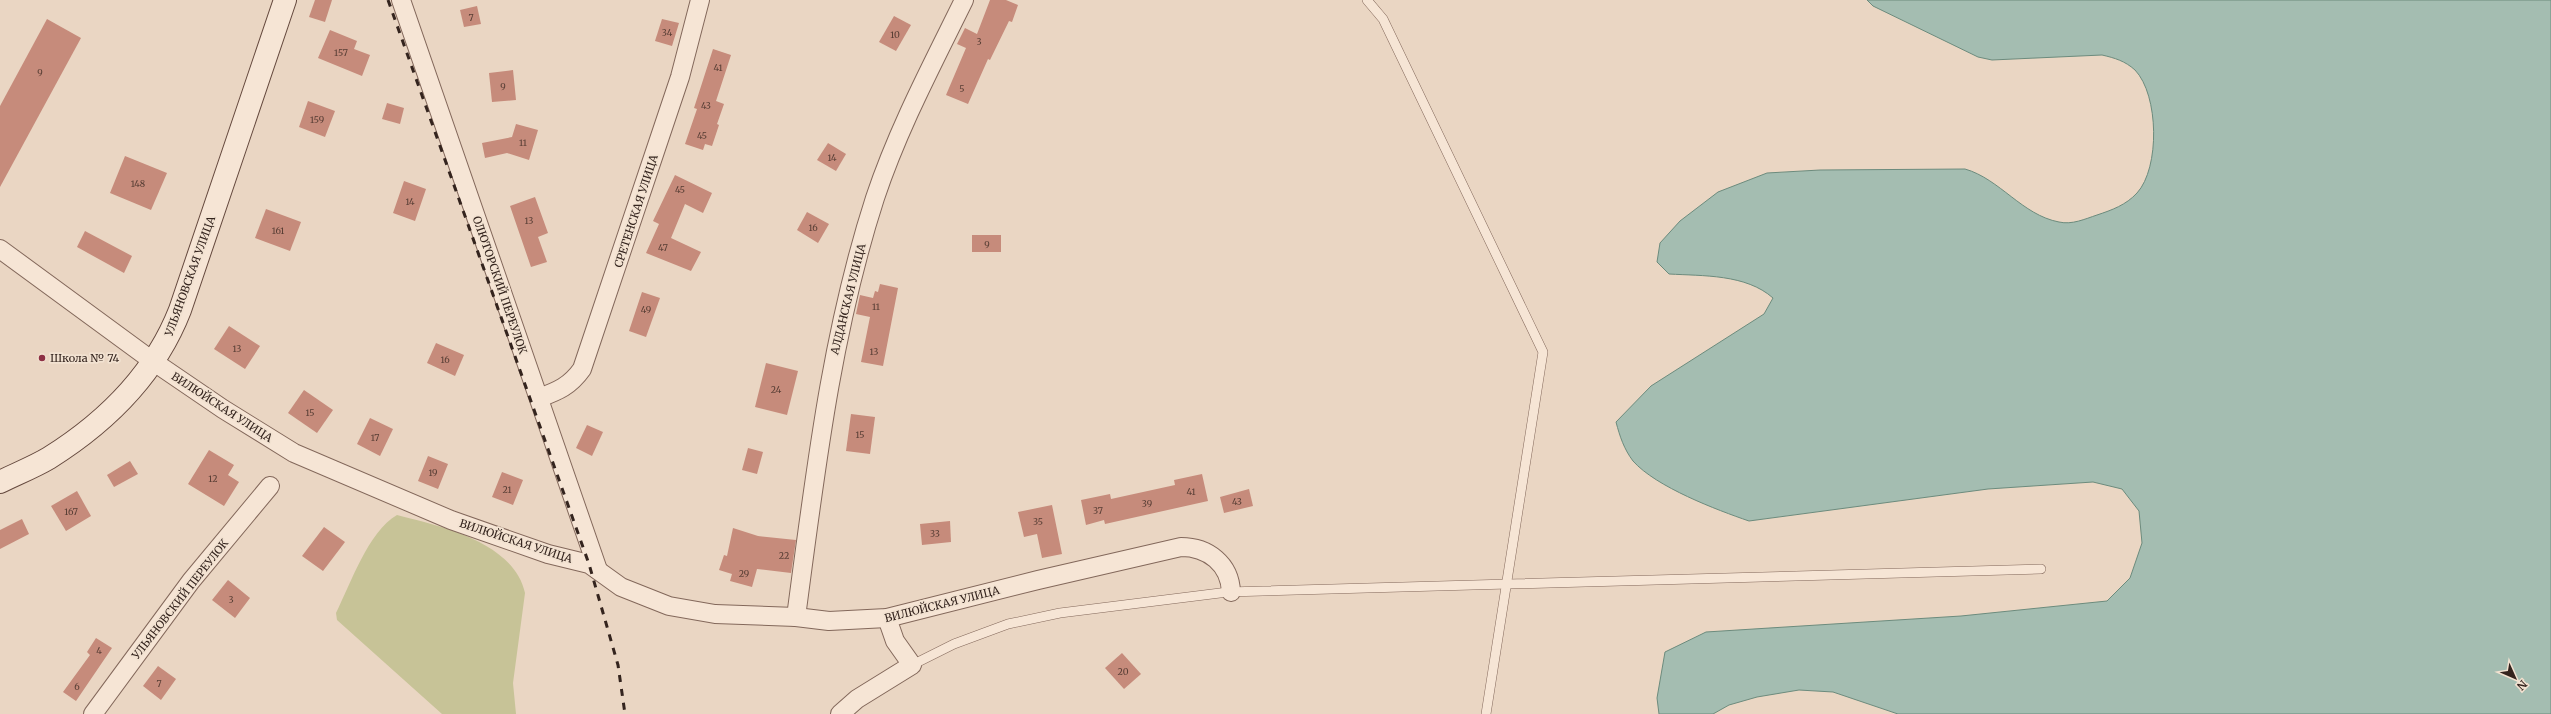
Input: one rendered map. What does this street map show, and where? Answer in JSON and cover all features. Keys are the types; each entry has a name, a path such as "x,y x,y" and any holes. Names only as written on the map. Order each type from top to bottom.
{"street":[{"name":"УЛЬЯНОВСКАЯ УЛИЦА","path":"0,482 49,458 112,412 154,362 163,348 180,310 285,0"},
{"name":"ОЛЮТОРСКИЙ ПЕРЕУЛОК","path":"401,0 598,570"},
{"name":"СРЕТЕНСКАЯ УЛИЦА","path":"539,398 560,391 572,383 582,369 678,85 700,0"},
{"name":"АЛДАНСКАЯ УЛИЦА","path":"796,617 833,362 850,281 876,197 898,136 964,0"},
{"name":"ВИЛЮЙСКАЯ УЛИЦА","path":"0,249 154,362 223,410 294,453 451,520 548,554 589,564 621,587 669,606 715,614 796,617 829,620 887,618 1038,580 1181,547 1199,550 1219,562 1229,576 1231,592"},
{"name":"УЛЬЯНОВСКИЙ ПЕРЕУЛОК","path":"93,714 192,581 270,486"},
{"path":"840,714 857,699 912,665 895,641 887,618"}],"lane":[{"path":"1367,0 1383,19 1543,352 1486,714"},
{"path":"912,665 954,644 1008,624 1060,613 1231,592 2041,569"}],"shaded area":[{"path":"1867,0 2551,0 2551,714 1898,714 1833,692 1799,690 1757,697 1729,705 1713,714 1659,714 1657,698 1665,652 1706,632 1961,616 2107,601 2130,578 2142,543 2139,511 2122,489 2093,482 1988,489 1749,521 1721,511 1671,489 1643,471 1633,461 1625,447 1616,422 1651,386 1764,314 1773,298 1750,284 1737,280 1710,276 1669,274 1657,262 1660,243 1680,221 1718,192 1767,173 1820,170 1965,169 1978,174 2034,212 2046,218 2069,223 2083,220 2118,207 2133,197 2145,182 2150,167 2153,150 2154,132 2152,113 2149,96 2143,81 2135,70 2124,62 2102,55 1992,60 1978,57 1873,6"},
{"path":"397,515 453,531 473,539 491,549 506,561 518,575 525,593 513,683 516,714 442,714 337,620 336,613 361,559 377,533"}],"building":[{"path":"315,0 332,0 325,22 309,17"},
{"path":"990,0 1006,0 1018,5 1012,22 1009,21 990,60 988,59 968,104 946,95 966,48 957,44 965,28 977,34"},
{"path":"477,6 481,24 464,27 460,10"},
{"path":"894,16 911,25 896,51 879,42"},
{"path":"47,19 81,38 0,187 0,106"},
{"path":"662,19 679,23 672,46 655,41"},
{"path":"330,30 357,41 354,49 370,55 362,76 318,58"},
{"path":"713,49 731,55 716,101 724,104 717,124 719,125 712,146 705,144 703,150 685,144 697,109 694,108"},
{"path":"513,70 516,100 492,102 489,73"},
{"path":"308,101 335,111 325,137 299,127"},
{"path":"387,103 404,108 400,124 382,119"},
{"path":"516,124 538,130 529,160 507,153 485,158 482,143 512,137"},
{"path":"828,143 846,154 836,171 817,160"},
{"path":"125,156 167,173 151,210 110,193"},
{"path":"675,175 712,193 703,213 685,204 671,238 701,252 691,271 646,253 659,224 653,221"},
{"path":"404,181 426,189 415,221 393,213"},
{"path":"535,197 548,233 538,237 547,262 531,267 510,206"},
{"path":"266,209 301,222 290,251 255,238"},
{"path":"807,212 829,224 818,243 797,230"},
{"path":"85,231 132,256 124,273 77,247"},
{"path":"972,235 1001,235 1001,252 972,252"},
{"path":"880,284 898,288 883,366 861,362 870,317 856,314 860,295 873,298 875,291 878,292"},
{"path":"642,292 660,298 646,337 629,331"},
{"path":"229,326 260,346 245,369 214,349"},
{"path":"436,343 464,355 455,376 427,363"},
{"path":"766,363 798,371 787,415 755,407"},
{"path":"304,390 333,410 317,433 288,413"},
{"path":"851,414 875,417 870,454 846,451"},
{"path":"370,418 393,429 380,456 357,444"},
{"path":"587,425 603,432 592,456 576,448"},
{"path":"748,448 763,452 757,474 742,470"},
{"path":"209,450 234,465 228,475 239,482 224,506 188,484"},
{"path":"428,456 448,464 438,489 418,481"},
{"path":"130,461 138,474 114,487 107,475"},
{"path":"502,472 523,480 513,505 492,497"},
{"path":"1202,474 1208,501 1105,524 1104,520 1086,525 1081,500 1110,494 1111,499 1175,485 1174,480"},
{"path":"1249,489 1253,506 1224,513 1220,497"},
{"path":"77,491 91,516 66,531 51,506"},
{"path":"1052,505 1062,554 1042,558 1037,534 1024,537 1018,512"},
{"path":"22,519 29,534 0,549 0,530"},
{"path":"950,521 951,542 922,545 920,524"},
{"path":"324,527 345,542 323,571 302,556"},
{"path":"733,528 758,536 796,540 791,573 757,569 752,587 730,581 732,574 719,570 724,555 727,556"},
{"path":"228,580 250,598 235,618 212,600"},
{"path":"96,638 112,648 76,701 63,692 90,655 87,652"},
{"path":"1122,653 1141,674 1124,689 1105,668"},
{"path":"158,666 176,679 161,700 143,686"}],"railway":[{"path":"388,0 589,564 618,665 625,714"}],"place":[{"name":"Школа № 74","path":"42,358"}]}
